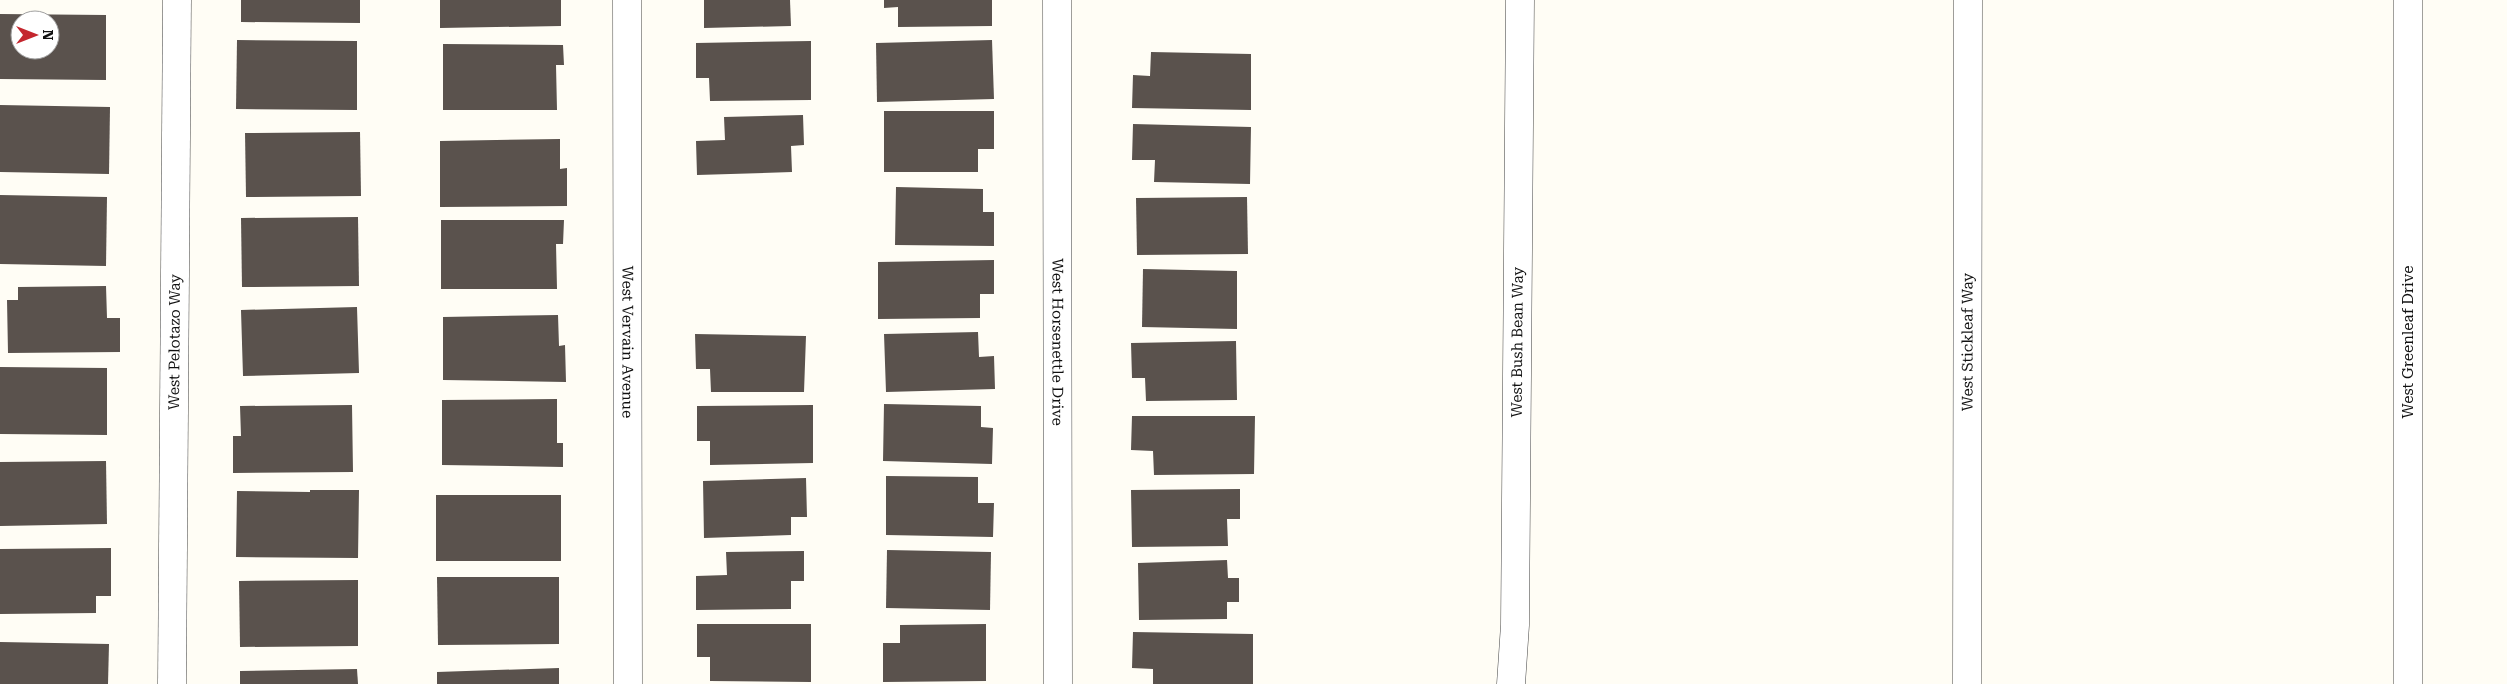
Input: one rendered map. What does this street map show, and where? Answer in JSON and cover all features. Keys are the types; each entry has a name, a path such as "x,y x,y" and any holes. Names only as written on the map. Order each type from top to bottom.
{"street":[{"name":"West Pelotazo Way","path":"172,684 177,0"},
{"name":"West Vervain Avenue","path":"627,0 628,684"},
{"name":"West Horsenettle Drive","path":"1057,0 1058,684"},
{"name":"West Bush Bean Way","path":"1512,684 1515,625 1520,0"},
{"name":"West Stickleaf Way","path":"1967,684 1968,0"},
{"name":"West Greenleaf Drive","path":"2408,0 2408,684"}],"building":[{"path":"241,0 360,0 360,23 241,22"},
{"path":"440,0 561,0 561,26 440,28"},
{"path":"704,0 790,0 791,26 704,28"},
{"path":"884,0 992,0 992,26 898,27 898,7 884,8"},
{"path":"0,14 10,14 10,60 60,60 60,15 106,15 106,80 0,79"},
{"path":"237,40 357,41 357,110 236,109"},
{"path":"992,40 994,99 877,102 876,43"},
{"path":"811,41 811,100 710,101 709,78 696,78 696,43"},
{"path":"443,44 563,45 564,65 556,65 557,110 443,110"},
{"path":"1151,52 1251,54 1251,110 1132,108 1133,75 1150,76"},
{"path":"0,105 110,107 109,174 0,172"},
{"path":"884,111 994,111 994,149 978,149 978,172 884,172"},
{"path":"803,115 804,145 791,146 792,172 697,175 696,141 725,140 724,117"},
{"path":"1133,124 1251,127 1250,184 1154,182 1155,160 1132,160"},
{"path":"360,132 361,196 246,197 245,133"},
{"path":"560,139 560,169 567,168 567,206 440,207 440,141"},
{"path":"896,187 983,189 983,212 994,212 994,246 895,245"},
{"path":"0,195 107,197 106,266 0,264"},
{"path":"1247,197 1248,254 1137,255 1136,198"},
{"path":"358,217 359,286 242,287 241,218"},
{"path":"441,220 564,220 563,244 556,244 557,289 441,289"},
{"path":"994,260 994,294 980,294 980,318 878,319 878,262"},
{"path":"1143,269 1237,271 1237,329 1142,327"},
{"path":"106,286 107,318 120,318 120,352 8,353 7,300 18,300 18,287"},
{"path":"357,307 359,373 243,376 241,310"},
{"path":"558,315 559,346 565,345 566,382 443,380 443,317"},
{"path":"978,332 979,357 994,356 995,389 886,392 884,334"},
{"path":"695,334 806,336 804,392 711,392 710,369 696,369"},
{"path":"1236,341 1237,400 1146,401 1145,378 1132,378 1131,343"},
{"path":"0,367 107,368 107,435 0,434"},
{"path":"557,399 557,443 563,443 563,467 442,465 442,400"},
{"path":"884,404 981,406 981,427 993,428 992,464 883,461"},
{"path":"352,405 353,472 233,473 233,436 241,436 240,406"},
{"path":"813,405 813,463 710,465 710,441 697,441 697,406"},
{"path":"1132,416 1255,416 1254,474 1154,475 1153,451 1131,450"},
{"path":"106,461 107,524 0,526 0,462"},
{"path":"886,476 978,477 978,503 994,503 993,537 886,535"},
{"path":"806,478 807,517 791,517 791,535 704,538 703,481"},
{"path":"1240,489 1240,519 1227,519 1228,546 1132,547 1131,490"},
{"path":"310,490 359,490 358,558 236,557 237,491 310,492"},
{"path":"436,495 561,495 561,561 436,561"},
{"path":"111,548 111,596 96,596 96,613 0,614 0,549"},
{"path":"887,550 991,552 990,610 886,608"},
{"path":"804,551 804,581 791,581 791,609 696,610 696,576 727,575 726,552"},
{"path":"1227,560 1228,578 1239,578 1239,602 1227,602 1227,619 1139,620 1138,563"},
{"path":"437,577 559,577 559,644 438,645"},
{"path":"358,580 358,646 240,647 239,581"},
{"path":"697,624 811,624 811,682 710,681 710,657 697,657"},
{"path":"986,624 986,681 883,682 883,643 900,643 900,625"},
{"path":"1133,632 1253,634 1253,684 1153,684 1153,669 1132,668"},
{"path":"0,642 109,644 108,684 0,684"},
{"path":"559,668 559,684 437,684 437,672"},
{"path":"357,669 358,684 240,684 240,671"}]}
